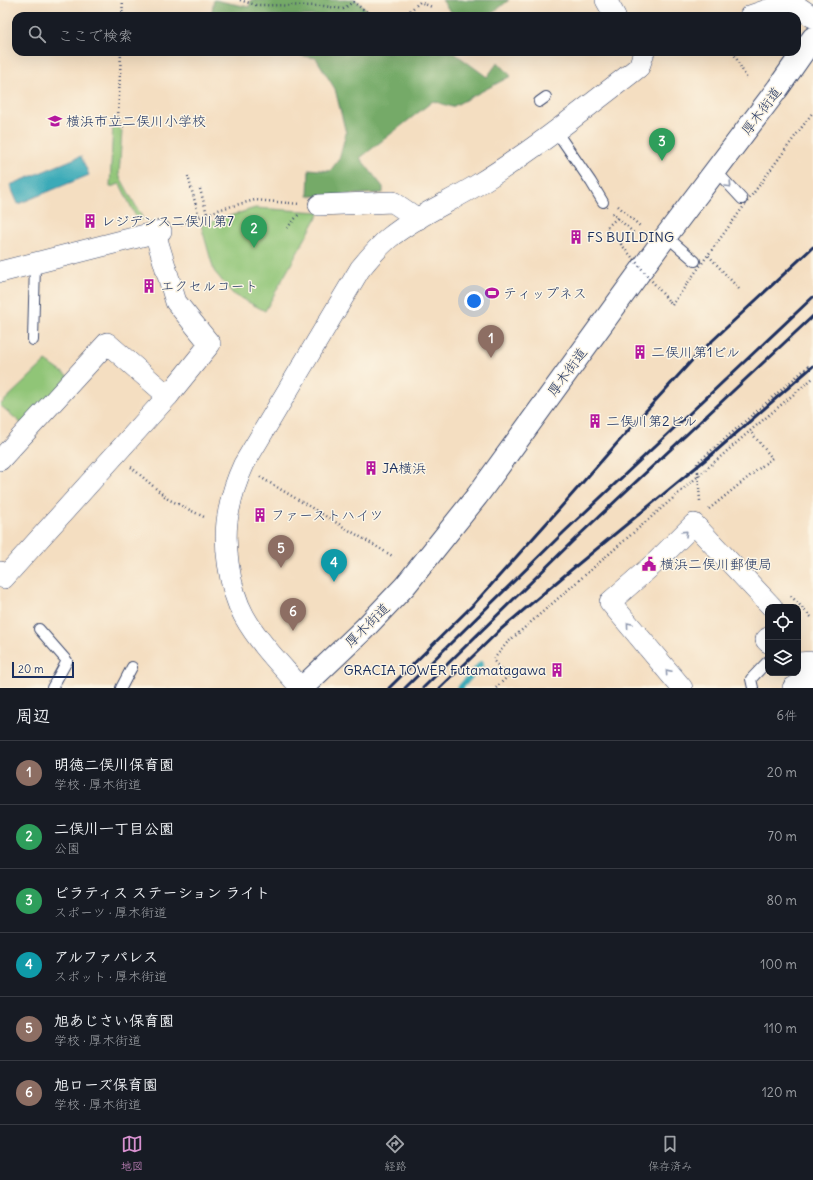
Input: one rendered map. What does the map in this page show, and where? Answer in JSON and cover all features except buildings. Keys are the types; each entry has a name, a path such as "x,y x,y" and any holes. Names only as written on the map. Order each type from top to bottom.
{"main road":[{"name":"厚木街道","path":"801,55 813,38"},
{"name":"厚木街道","path":"301,688 364,630 405,586 487,482 666,236 800,56"}],"street":[{"path":"606,0 613,12"},
{"path":"762,12 782,5 798,6 813,17"},
{"path":"301,688 259,638 244,616 234,594 228,561 228,511 235,484 244,464 360,269 375,250 390,237 418,219 478,185 556,126 639,67 643,56"},
{"path":"313,205 393,202 418,219"},
{"path":"0,272 158,232 176,302 210,344 168,396 4,578 0,572"},
{"path":"0,460 107,343 168,396"},
{"path":"682,688 610,602 657,561 694,524 769,604"},
{"path":"801,663 813,662"},
{"path":"793,688 813,677"}],"lane":[{"path":"556,126 603,202"},
{"path":"716,171 742,199"},
{"path":"666,236 695,261"},
{"path":"33,340 35,264"},
{"path":"39,629 67,661 52,688"},
{"path":"753,688 751,678 765,664"},
{"path":"121,688 132,667"}],"path":[{"path":"122,12 123,0"},
{"path":"240,0 256,5 324,6 343,9 353,2 367,12"},
{"path":"409,12 420,2 432,7"},
{"path":"121,56 118,118 125,130"},
{"path":"735,56 747,79"},
{"path":"617,218 606,228 672,305 813,112"},
{"path":"188,176 199,217"},
{"path":"200,189 207,214"},
{"path":"158,232 221,209 256,200 313,205"},
{"path":"287,228 313,205"},
{"path":"614,214 633,233"},
{"path":"708,255 739,289"},
{"path":"700,501 697,463 810,365 813,368"},
{"path":"496,688 508,676 493,660 507,643 813,378"},
{"path":"708,510 772,458 750,431"},
{"path":"116,454 168,500 211,520"},
{"path":"254,474 394,557"}],"green space":[{"path":"214,0 249,7 251,0 356,0 370,12 212,12"},
{"path":"442,0 509,0 494,12 451,12"},
{"path":"303,56 458,56 487,77 498,62 511,76 452,107 433,101 360,158 383,187 383,193 308,196 309,169 330,171 339,159 346,133 335,89 316,58"},
{"path":"113,122 122,131 119,175 143,219 138,221 120,184 110,187"},
{"path":"255,208 320,212 265,311 233,294 214,271 201,225"},
{"path":"46,361 69,377 22,424 0,405"}],"water":[{"path":"81,156 89,175 18,204 10,185"}],"waterway":[{"path":"460,688 481,664"}],"railway":[{"path":"389,688 474,604 697,355 813,247"},
{"path":"405,688 564,532 813,297"},
{"path":"423,688 576,538 813,316"},
{"path":"440,688 500,630 716,451 813,366"}],"place":[{"name":"横浜市立二俣川小学校","path":"55,121"},
{"name":"ピラティス ステーション ライト","path":"662,161"},
{"name":"レジデンス二俣川第7","path":"90,221"},
{"name":"FS BUILDING","path":"576,237"},
{"name":"二俣川一丁目公園","path":"254,248"},
{"name":"エクセルコート","path":"149,286"},
{"name":"ティップネス","path":"492,293"},
{"name":"二俣川第1ビル","path":"640,352"},
{"name":"明徳二俣川保育園","path":"491,358"},
{"name":"二俣川第2ビル","path":"595,421"},
{"name":"JA横浜","path":"371,468"},
{"name":"ファーストハイツ","path":"260,515"},
{"name":"横浜二俣川郵便局","path":"649,564"},
{"name":"旭あじさい保育園","path":"281,568"},
{"name":"アルファパレス","path":"334,582"},
{"name":"旭ローズ保育園","path":"293,631"},
{"name":"GRACIA TOWER Futamatagawa","path":"557,670"}]}
